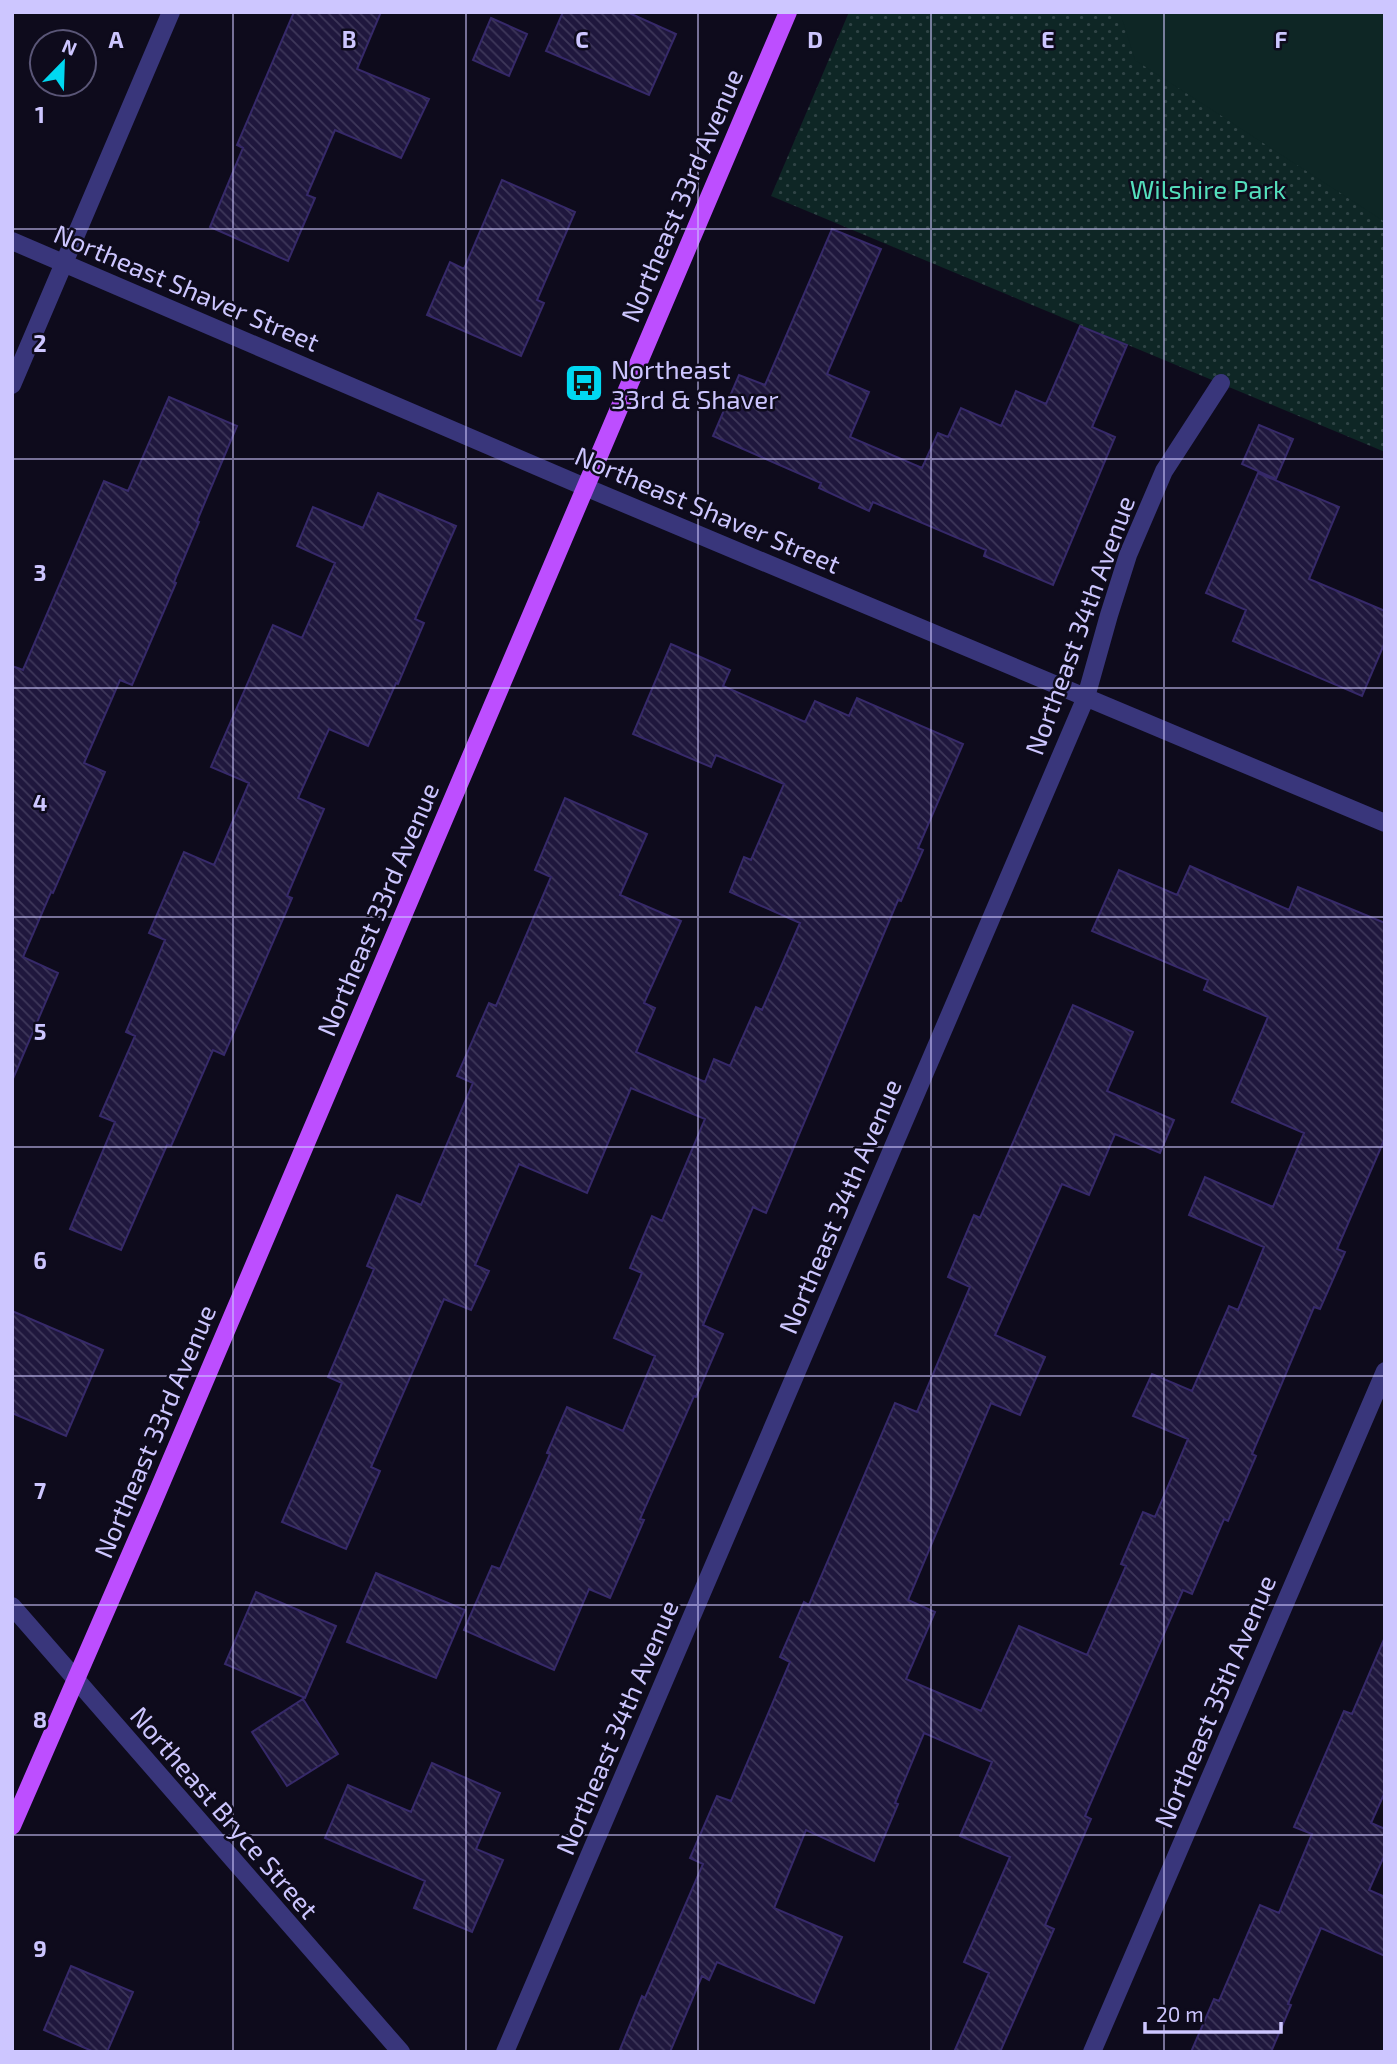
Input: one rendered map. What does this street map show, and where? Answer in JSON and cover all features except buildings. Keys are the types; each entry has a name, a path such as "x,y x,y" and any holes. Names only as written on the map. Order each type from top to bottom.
{"main road":[{"name":"Northeast 33rd Avenue","path":"12,1826 788,12"}],"street":[{"path":"12,385 171,12"},
{"name":"Northeast Shaver Street","path":"12,241 585,487 1385,822"},
{"name":"Northeast 34th Avenue","path":"505,2052 1086,697 1124,567 1164,471 1221,383"},
{"name":"Northeast 35th Avenue","path":"1092,2052 1385,1371"},
{"name":"Northeast Bryce Street","path":"12,1606 401,2052"}],"green space":[{"name":"Wilshire Park","path":"849,12 1385,12 1385,452 771,196"},
{"path":"1120,12 1385,12 1385,222 1135,60"}],"place":[{"name":"Northeast 33rd & Shaver","path":"584,383"}]}
